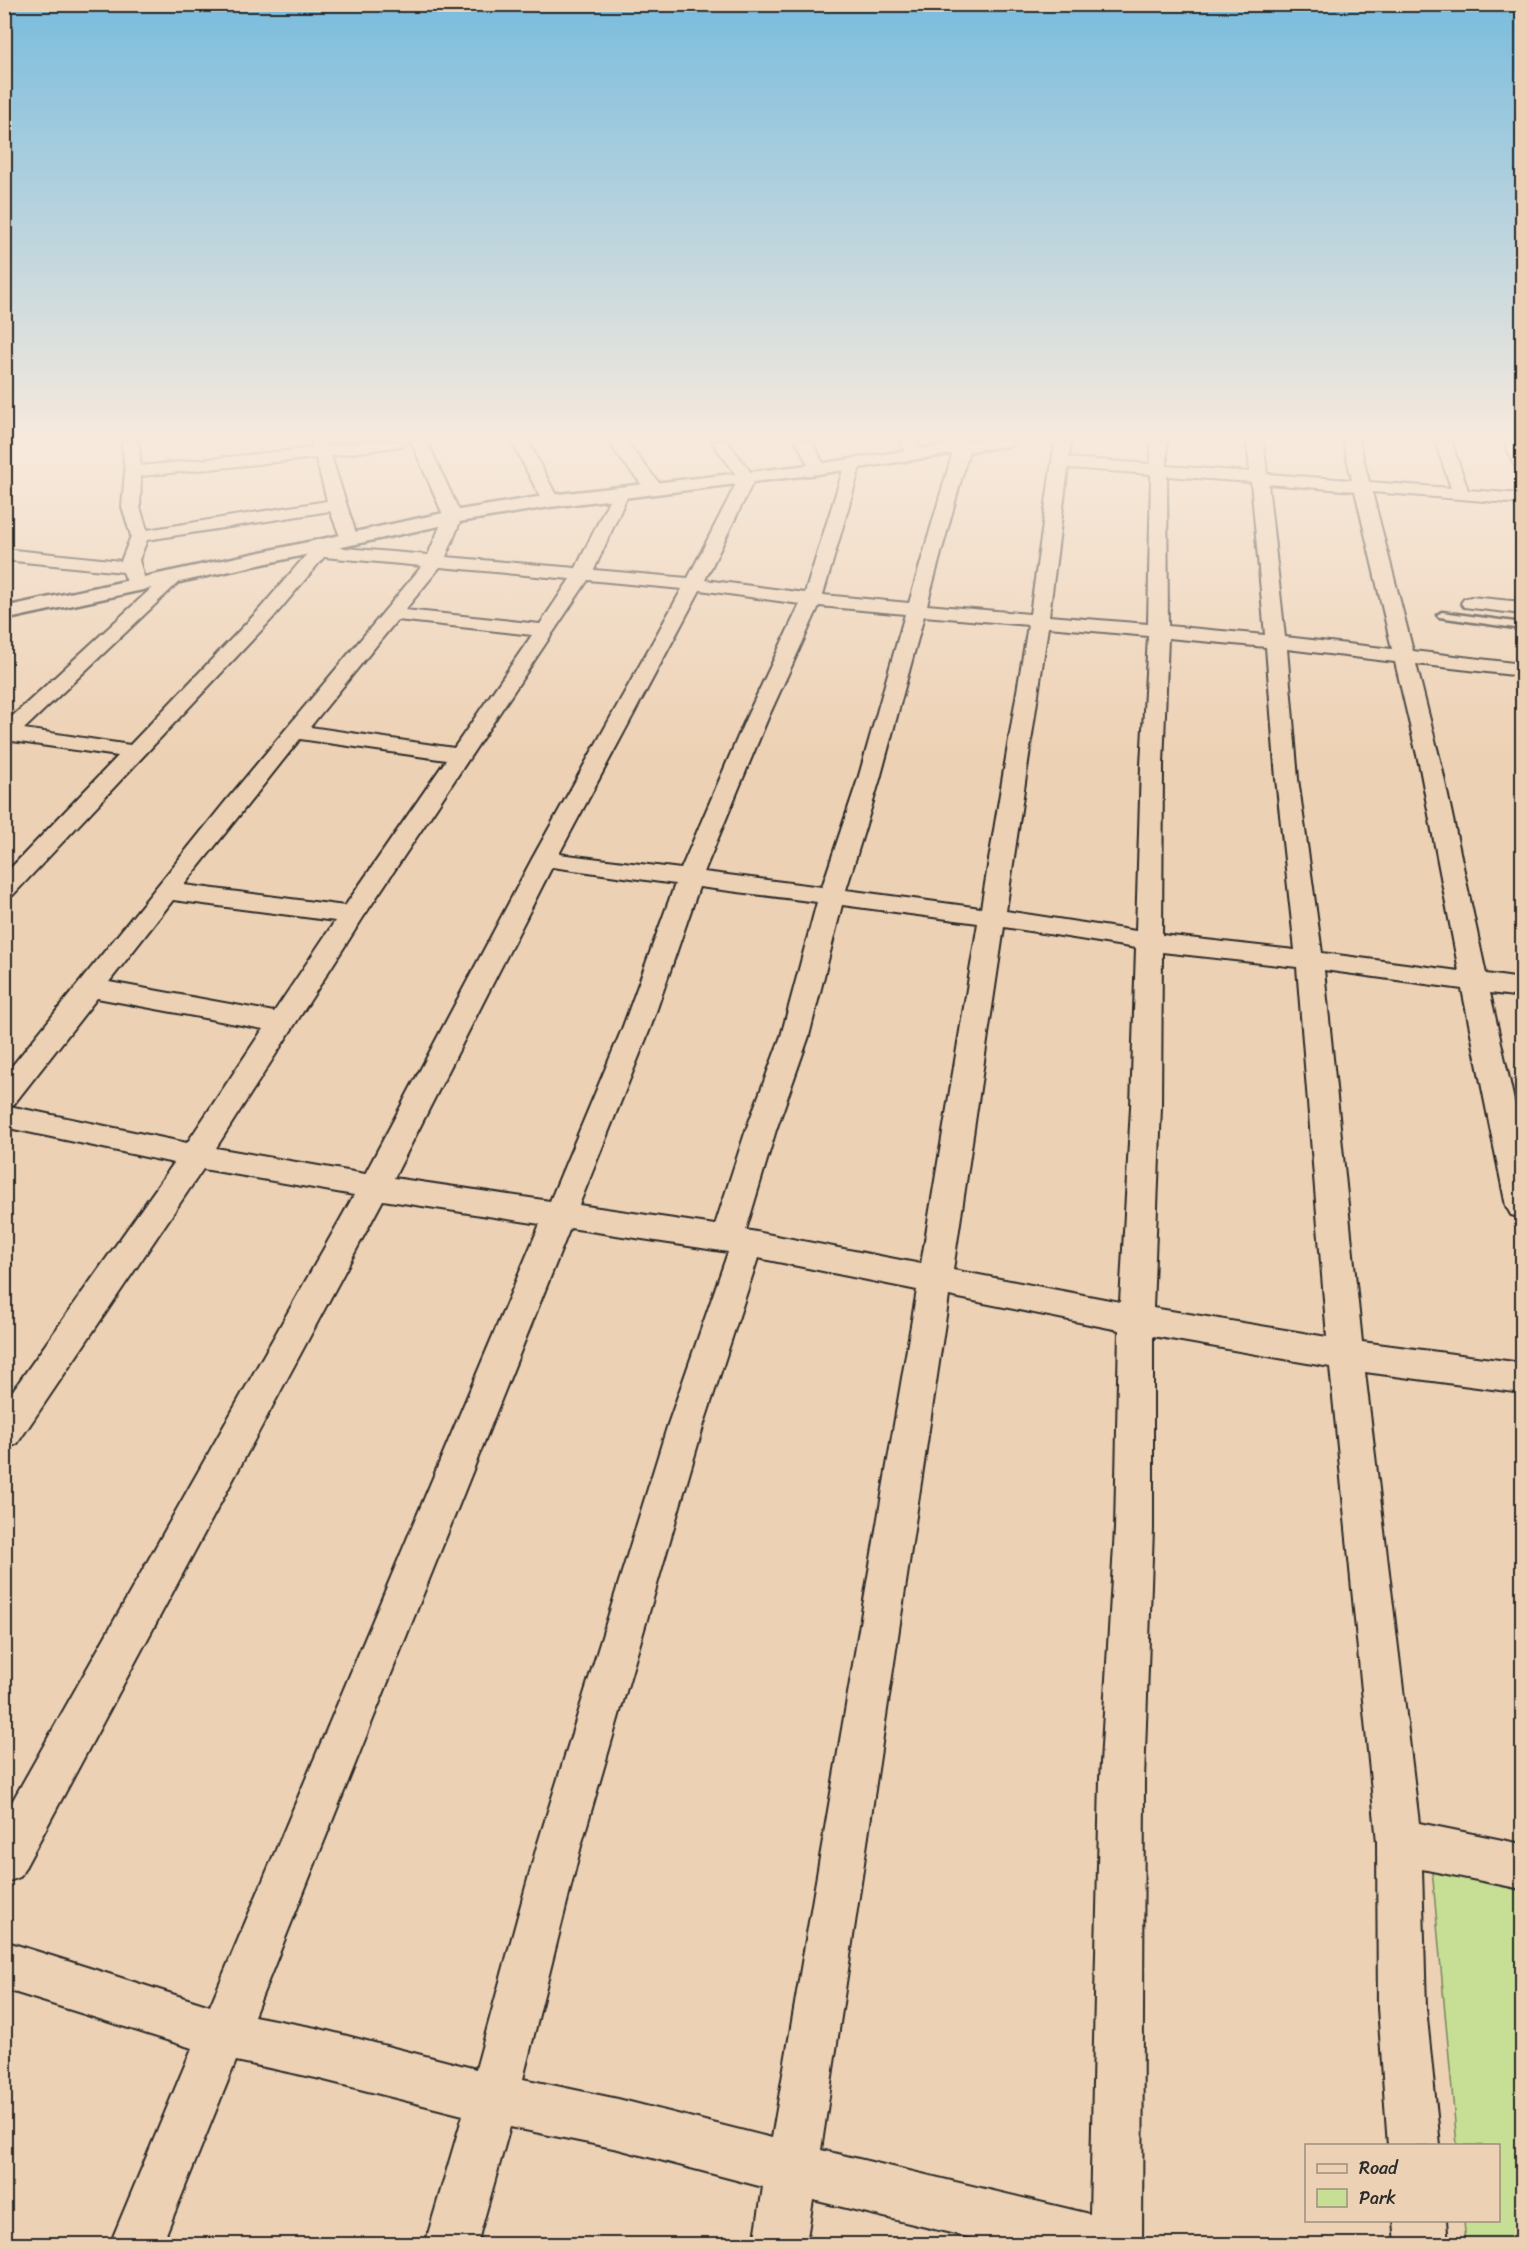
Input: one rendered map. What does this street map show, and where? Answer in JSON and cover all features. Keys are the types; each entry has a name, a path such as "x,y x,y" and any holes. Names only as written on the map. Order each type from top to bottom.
{"street":[{"path":"134,546 130,553 129,567 137,585"},
{"path":"7,615 137,585 329,546"},
{"path":"4,1097 166,891 435,561 441,546"},
{"path":"4,1433 195,1156 459,754 583,574 596,546"},
{"path":"4,1861 374,1186 544,859 713,546"},
{"path":"136,2244 636,1029 689,879 757,718 812,600 828,546"},
{"path":"451,2244 493,2098 562,1834 685,1427 737,1241 761,1130 795,1036 831,898 869,779 933,546"},
{"path":"780,2244 935,1281 1048,546"},
{"path":"1116,2244 1122,1791 1134,1529 1136,1319 1146,1107 1158,546"},
{"path":"1266,546 1287,779 1310,960 1346,1355 1399,1842 1402,2008 1413,2144"},
{"path":"1377,546 1431,768 1522,1206"},
{"path":"322,548 435,561 694,584 812,600 1276,642 1522,670"},
{"path":"4,890 265,615 322,548"},
{"path":"4,554 129,567"},
{"path":"5,734 175,578"},
{"path":"1471,603 1522,608"},
{"path":"391,614 544,630"},
{"path":"295,732 459,754"},
{"path":"5,734 135,752"},
{"path":"544,859 991,917 1150,942 1522,988"},
{"path":"166,891 352,915"},
{"path":"92,988 281,1023"},
{"path":"4,1116 195,1156 374,1186 737,1241 1136,1319 1346,1355 1522,1378"},
{"path":"1399,1842 1522,1866"},
{"path":"4,1965 222,2034 316,2053 493,2098 618,2124 792,2169 1105,2244"},
{"path":"1420,2222 1422,2244"}],"lane":[{"path":"1442,615 1522,626"}],"green space":[{"path":"1432,1869 1522,1891 1522,2244 1466,2244 1464,2222 1500,2222 1500,2144 1457,2144"}]}
